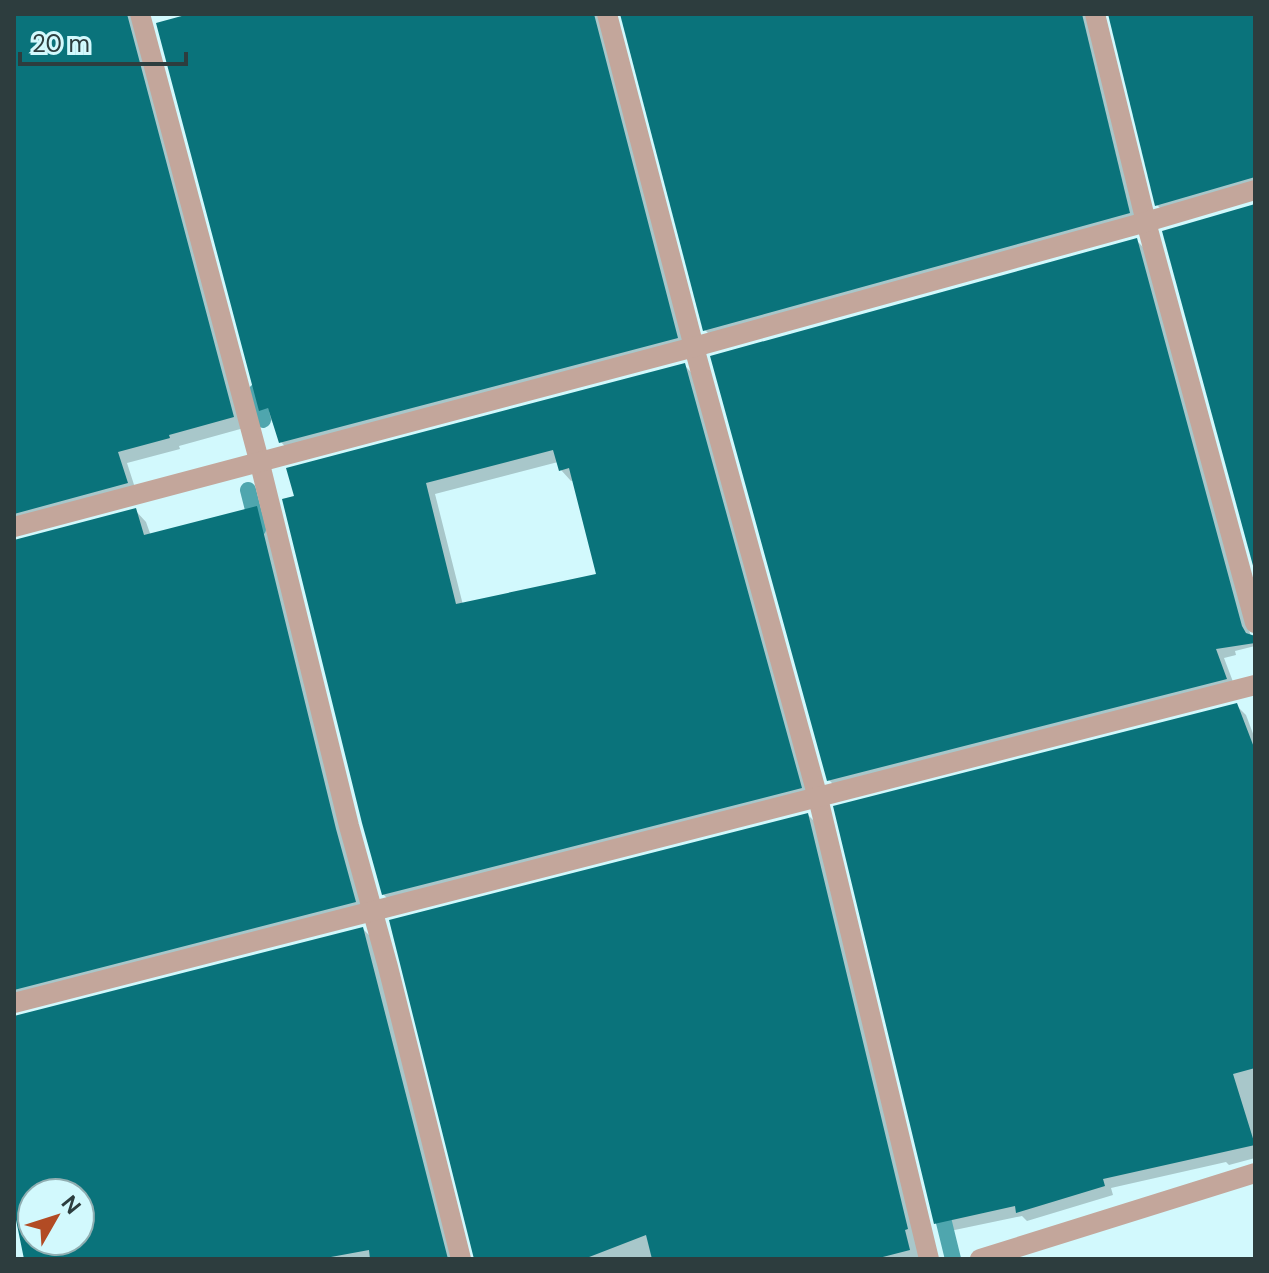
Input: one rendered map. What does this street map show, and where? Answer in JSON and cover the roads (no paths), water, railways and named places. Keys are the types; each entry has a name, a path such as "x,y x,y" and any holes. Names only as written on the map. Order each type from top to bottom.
{"street":[{"path":"140,14 260,464 461,1259"},
{"path":"607,14 694,347 818,798 929,1259"},
{"path":"1095,14 1146,222 1255,623"},
{"path":"14,527 694,347 1255,190"},
{"path":"14,1003 1255,685"},
{"path":"980,1259 1255,1173"}],"waterway":[{"path":"256,392 263,420"},
{"path":"248,490 258,529"},
{"path":"939,1202 953,1259"}]}
